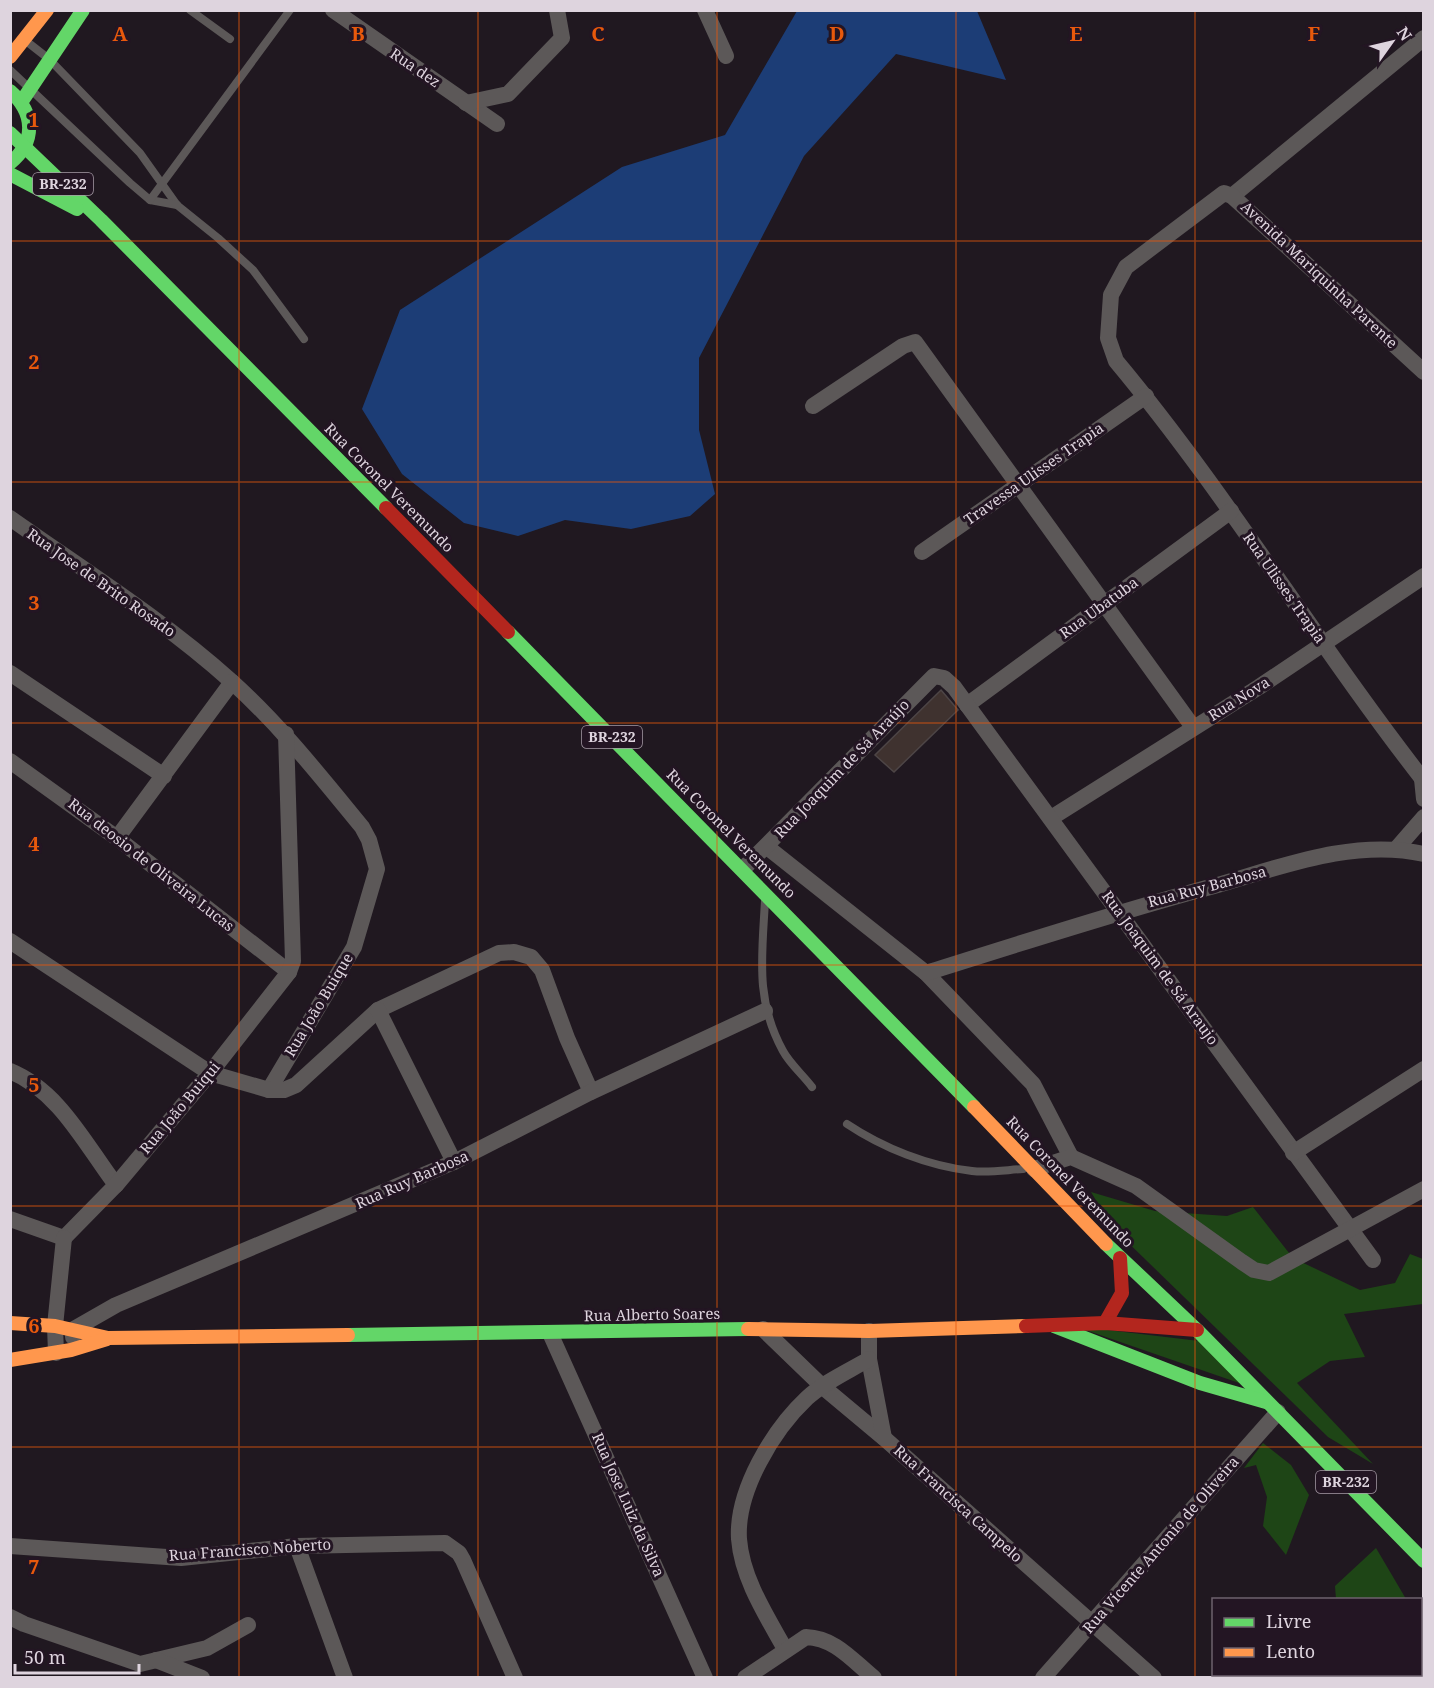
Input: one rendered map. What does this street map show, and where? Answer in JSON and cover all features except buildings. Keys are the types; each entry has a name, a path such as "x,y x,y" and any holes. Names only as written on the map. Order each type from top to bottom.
{"main road":[{"path":"10,57 47,10"},
{"path":"22,101 82,10"},
{"path":"10,91 22,101 31,124 25,148 10,164"},
{"name":"Rua Coronel Veremundo","path":"10,133 101,220 743,869 1120,1258 1197,1330 1424,1561"},
{"path":"10,174 101,220"},
{"path":"1105,1323 1122,1293 1120,1258"},
{"name":"Rua Alberto Soares","path":"10,1323 55,1326 108,1338 763,1329 869,1331 1105,1323 1197,1330"},
{"path":"1054,1326 1200,1383 1273,1408"},
{"name":"Rua Alberto Soares","path":"10,1360 63,1352 108,1338"}],"street":[{"name":"Rua dez","path":"333,10 497,124"},
{"path":"466,103 508,94 562,38 557,10"},
{"path":"705,10 726,56"},
{"path":"1232,196 1424,38"},
{"name":"Avenida Mariquinha Parente","path":"1146,396 1116,361 1108,338 1111,295 1126,267 1224,194 1232,196 1424,372"},
{"path":"813,406 903,345 915,342 1193,727"},
{"name":"Travessa Ulisses Trapia","path":"922,552 1146,396"},
{"name":"Rua Ulisses Trapia","path":"1146,396 1231,511 1323,645 1423,780 1424,799"},
{"name":"Rua Ubatuba","path":"967,705 1231,511"},
{"name":"Rua Jose de Brito Rosado","path":"10,518 192,647"},
{"name":"Rua Nova","path":"1052,818 1323,645 1424,576"},
{"name":"Rua João Buique","path":"192,647 286,734 362,827 369,840 377,869 354,947 268,1090"},
{"path":"10,673 164,776"},
{"name":"Rua Joaquim de Sá Araújo","path":"743,869 934,676 944,678"},
{"name":"Rua Joaquim de Sá Araujo","path":"944,678 1052,818 1293,1153 1374,1260"},
{"path":"117,838 232,682"},
{"path":"286,734 293,961 289,972"},
{"name":"Rua deosio de Oliveira Lucas","path":"10,761 117,838 289,972"},
{"path":"1397,848 1424,818"},
{"path":"767,847 926,973 1033,1084 1071,1157 1136,1186 1254,1270 1269,1273 1280,1269 1424,1189"},
{"name":"Rua Ruy Barbosa","path":"926,973 1120,912 1298,862 1352,851 1397,848 1424,854"},
{"path":"10,941 210,1073 268,1090 284,1090 296,1085 378,1010 499,953 514,952 531,957 543,970 567,1038 591,1092"},
{"name":"Rua João Buiqui","path":"64,1238 116,1185 210,1073 289,972"},
{"path":"378,1010 454,1162"},
{"name":"Rua Ruy Barbosa","path":"74,1329 116,1305 454,1162 591,1092 765,1011"},
{"path":"1293,1153 1424,1069"},
{"path":"10,1071 26,1077 58,1105 116,1185"},
{"path":"1034,1169 1071,1157"},
{"path":"10,1219 64,1238 55,1326 63,1352"},
{"path":"63,1352 74,1329"},
{"name":"Rua Francisca Campelo","path":"763,1329 823,1387 884,1438 1154,1677"},
{"path":"869,1331 869,1359 884,1438"},
{"name":"Rua Jose Luiz da Silva","path":"550,1333 705,1677"},
{"path":"785,1649 748,1576 739,1540 740,1519 754,1469 772,1438 807,1398 869,1359"},
{"name":"Rua Vicente Antonio de Oliveira","path":"1043,1677 1093,1623 1273,1408"},
{"name":"Rua Francisco Noberto","path":"10,1546 181,1557 297,1546 435,1541 453,1547 463,1560 515,1677"},
{"path":"297,1546 345,1677"},
{"path":"10,1617 24,1624 140,1664 207,1648 248,1625"},
{"path":"745,1677 806,1637 817,1638 836,1645 874,1677"},
{"path":"156,1660 202,1677"}],"lane":[{"path":"190,10 230,39"},
{"path":"150,200 290,10"},
{"path":"24,39 49,59 140,153 177,206 218,238 253,270 304,339"},
{"path":"10,70 31,87 150,200 177,206"},
{"path":"765,892 761,985 765,1011 784,1052 812,1087"},
{"path":"847,1124 868,1138 937,1165 974,1171 1034,1169"}],"green space":[{"path":"1091,1192 1155,1211 1227,1216 1253,1207 1293,1258 1360,1290 1395,1283 1410,1254 1423,1259 1423,1304 1344,1314 1365,1357 1330,1361 1297,1383 1373,1464 1328,1437 1112,1227"},
{"path":"1074,1326 1199,1341 1242,1384"},
{"path":"1263,1443 1291,1465 1309,1495 1286,1555 1263,1526 1267,1497 1256,1465 1244,1468"},
{"path":"1376,1548 1405,1598 1336,1598 1335,1586"},
{"path":"1422,1626 1423,1677 1333,1678 1332,1676 1422,1676"}],"water":[{"path":"797,11 977,11 1006,80 896,54 804,156 699,358 699,430 715,494 690,516 631,529 565,520 518,536 464,523 402,474 362,409 400,310 622,167 725,135"}],"traffic: fast":[{"path":"22,101 83,10"},
{"path":"10,91 24,109 29,127 24,146 10,163"},
{"path":"10,133 101,220 386,508"},
{"path":"10,174 77,209"},
{"path":"508,632 974,1107"},
{"path":"1106,1244 1197,1330 1424,1561"},
{"path":"1054,1326 1200,1383 1266,1402"},
{"path":"348,1335 748,1329"}],"traffic: slow":[{"path":"10,57 47,10"},
{"path":"974,1107 1106,1244"},
{"path":"10,1323 55,1326 108,1338 348,1335"},
{"path":"748,1329 869,1331 1026,1326"},
{"path":"10,1360 71,1350 107,1339"}],"traffic: jam":[{"path":"386,508 508,632"},
{"path":"1105,1323 1122,1293 1120,1258"},
{"path":"1026,1326 1105,1323 1197,1330"}]}
